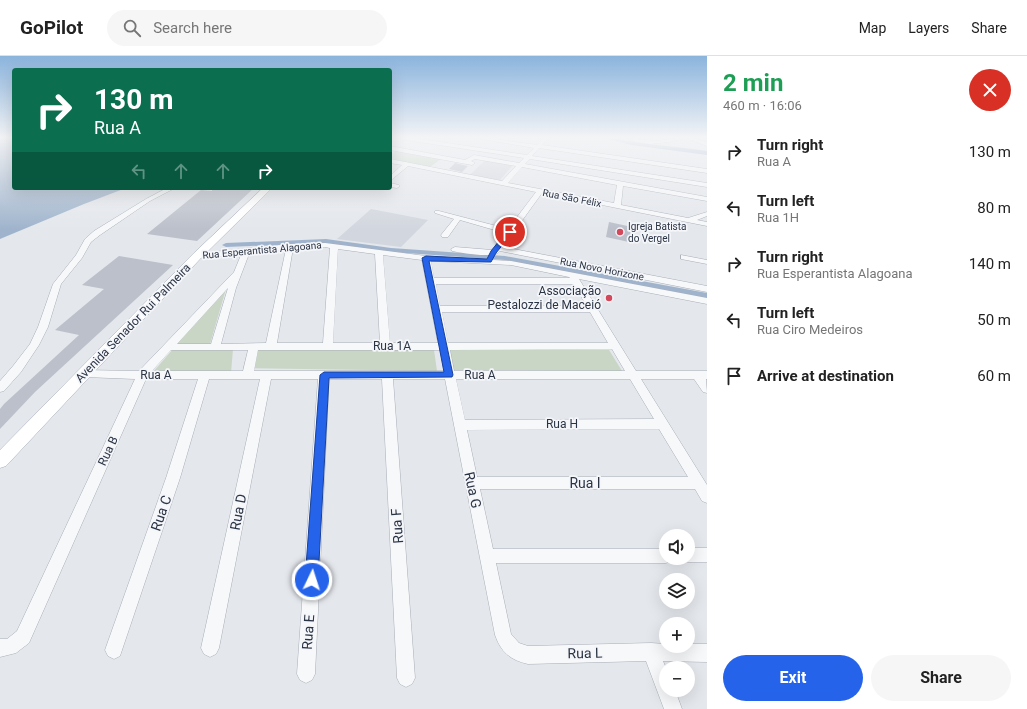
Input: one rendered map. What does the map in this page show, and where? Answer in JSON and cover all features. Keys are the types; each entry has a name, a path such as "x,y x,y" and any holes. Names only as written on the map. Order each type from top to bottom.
{"main road":[{"name":"Avenida Senador Rui Palmeira","path":"0,461 197,256 266,190"}],"street":[{"path":"392,177 404,168"},
{"name":"Rua São Félix","path":"425,168 707,224"},
{"path":"463,176 471,168"},
{"path":"503,184 517,168"},
{"path":"539,168 707,199"},
{"path":"601,168 707,185"},
{"path":"684,168 707,172"},
{"path":"617,207 620,183"},
{"path":"0,388 17,369 34,345 43,326 58,284 63,275 79,256 88,241 97,233 148,200 168,190"},
{"path":"492,254 540,191"},
{"path":"437,212 510,232"},
{"path":"687,220 707,214"},
{"path":"444,235 458,218"},
{"name":"Rua Esperantista Alagoana","path":"197,256 314,244 426,258 492,254 574,277 707,301"},
{"path":"271,346 290,246"},
{"path":"328,346 334,246"},
{"name":"Rua Novo Horizone","path":"455,249 707,289"},
{"path":"215,347 236,274 246,252"},
{"path":"379,252 384,347"},
{"path":"684,257 707,262"},
{"name":"Rua G","path":"426,258 496,605"},
{"name":"Rua B","path":"5,648 22,637 142,375 236,274"},
{"path":"431,281 574,277 707,497"},
{"path":"436,309 594,309"},
{"path":"248,375 254,346"},
{"name":"Rua 1A","path":"168,347 615,346"},
{"name":"Rua A","path":"85,373 266,376 702,375"},
{"name":"Rua C","path":"114,650 173,478 206,375"},
{"name":"Rua E","path":"306,674 324,375"},
{"name":"Rua F","path":"387,375 406,678"},
{"path":"702,375 707,389"},
{"name":"Rua D","path":"210,648 266,376"},
{"name":"Rua H","path":"460,425 664,424"},
{"name":"Rua I","path":"472,483 698,482"},
{"path":"695,555 707,555"},
{"path":"487,556 659,556"},
{"name":"Rua L","path":"496,605 506,644 518,653 528,655 651,652 707,653"},
{"path":"651,652 673,709"}],"shaded area":[{"path":"477,168 510,168 500,180 470,175"},
{"path":"371,209 428,220 401,247 337,239"}],"green space":[{"path":"226,289 210,344 173,344"},
{"path":"173,349 233,349 231,373 154,371"},
{"path":"248,350 434,350 437,371 243,368"},
{"path":"447,350 609,350 622,371 452,370"}],"water":[{"path":"0,168 12,168 12,190 121,190 84,204 0,239"}],"building":[{"path":"450,168 466,168 462,172"},
{"path":"201,190 252,190 197,241 147,234"},
{"path":"609,222 632,227 629,242 606,237"},
{"path":"119,256 173,265 35,392 0,429 0,409 4,404 79,335 55,330 104,289 82,285"}],"waterway":[{"path":"226,245 326,241 391,250 505,258 707,296"}],"place":[{"name":"Igreja Batista do Vergel","path":"620,232"},
{"name":"Associação Pestalozzi de Maceió","path":"609,298"}],"route":[{"path":"312,580 324,375 449,375 426,258 489,261 493,252 495,252 510,232"}]}
